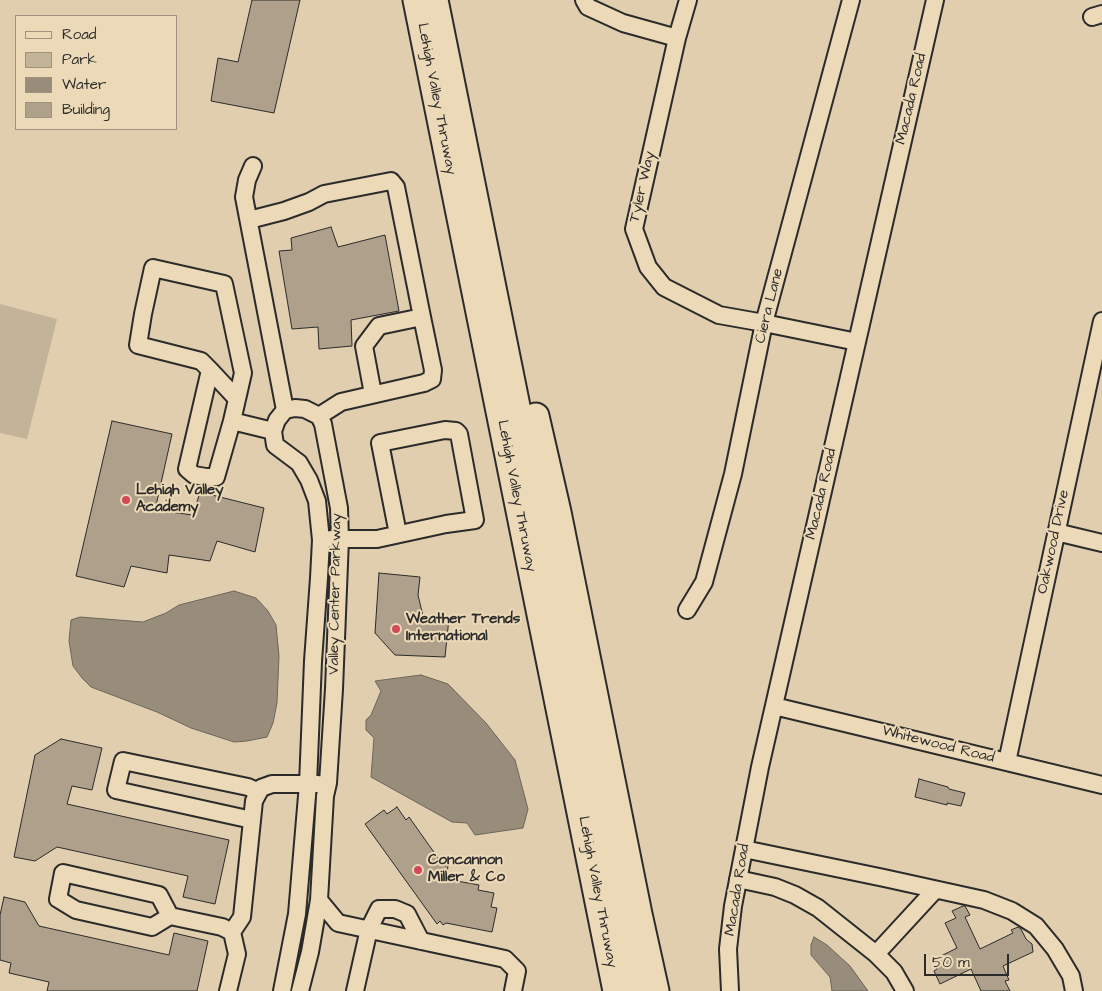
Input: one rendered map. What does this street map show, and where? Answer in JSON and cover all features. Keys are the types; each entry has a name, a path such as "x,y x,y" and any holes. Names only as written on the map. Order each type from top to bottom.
{"highway":[{"name":"Lehigh Valley Thruway","path":"416,0 616,991"},
{"name":"Lehigh Valley Thruway","path":"435,0 635,991"},
{"path":"440,26 503,275 553,493 656,991"},
{"path":"618,813 667,991"},
{"path":"604,932 609,991"}],"street":[{"path":"584,0 588,7 623,23 676,38"},
{"name":"Tyler Way","path":"688,0 676,38 634,229 648,268 664,287 719,314 857,342"},
{"name":"Ciera Lane","path":"687,610 704,582 733,474 764,323 851,0"},
{"name":"Macada Road","path":"730,991 728,949 730,927 744,849 774,706 935,0"},
{"path":"252,166 244,197 250,220 285,410"},
{"path":"232,420 272,431 285,410 305,409 318,416 341,402 432,380 433,370 396,187 391,180 324,194 284,211 250,220"},
{"path":"210,370 187,469 194,475 216,477 232,420 237,399 243,372 224,284 153,268 138,345 201,361 210,370 237,399"},
{"path":"373,394 364,346 379,326 422,317"},
{"name":"Oakwood Drive","path":"1007,762 1102,321"},
{"name":"Valley Center Parkway","path":"300,991 310,952 319,900 334,689 340,539 339,508 323,424 318,416"},
{"path":"321,540 377,539 446,524 475,520 459,434 456,431 445,430 380,443 398,534"},
{"name":"Valley Center Parkway","path":"272,431 275,445 299,463 309,480 317,501 321,540 313,661 308,784 297,914 282,991"},
{"path":"1056,532 1102,543"},
{"name":"Whitewood Road","path":"774,706 1102,785"},
{"path":"252,820 116,790 123,761 248,787 259,792"},
{"path":"228,991 237,954 232,932 242,917 254,802 261,788 272,784 328,784"},
{"path":"744,849 984,900 1012,911 1036,926 1055,949 1071,976 1074,991"},
{"path":"170,916 159,895 63,873 58,899 76,910 152,927 170,916 222,927 232,932"},
{"path":"738,879 776,887 818,908 876,954 894,972 905,991"},
{"path":"876,954 935,890"},
{"path":"319,900 338,923"},
{"path":"355,991 369,929 379,909 395,909 407,914 420,941"},
{"path":"312,936 338,923 505,959 518,971 513,991"}],"green space":[{"path":"0,304 57,319 27,439 0,433"}],"water":[{"path":"234,591 256,598 268,611 276,625 279,656 277,703 273,723 267,737 234,742 191,728 157,712 91,687 73,666 69,641 71,620 80,617 143,622 166,613 179,605"},
{"path":"421,675 448,684 486,723 515,760 528,809 523,828 475,835 467,823 452,822 371,777 374,738 366,730 366,720 371,715 381,691 375,681"},
{"path":"814,937 827,945 850,966 868,991 832,991 830,977 811,955 811,945"}],"building":[{"path":"252,0 300,0 274,113 211,101 218,58 238,62"},
{"path":"331,227 338,247 385,235 399,311 351,320 352,346 319,349 318,327 292,329 279,251 292,250 291,238"},
{"name":"Lehigh Valley Academy","path":"112,421 172,434 155,510 193,515 200,492 264,508 255,552 217,541 210,561 169,555 167,573 131,566 124,587 76,576"},
{"path":"379,573 420,577 418,595 423,616 449,618 445,657 395,655 375,633"},
{"path":"61,739 102,748 92,790 72,786 67,804 229,840 215,904 183,897 188,876 57,847 35,861 14,857 35,755"},
{"path":"919,779 965,793 961,806 947,803 947,805 915,797"},
{"path":"397,807 406,820 409,817 443,865 448,866 446,879 479,885 478,890 494,893 491,907 497,908 492,932 446,923 443,925 440,921 437,924 365,824 384,810 387,814"},
{"path":"4,897 25,902 39,926 169,955 174,933 208,941 197,991 47,991 49,982 9,973 11,963 0,960 0,915"},
{"path":"965,906 970,915 965,917 980,949 1013,933 1011,930 1018,927 1032,944 1033,952 1003,966 1009,980 1005,981 1010,991 981,991 971,969 940,984 934,971 937,969 933,960 957,948 945,923 956,918 952,911"}],"place":[{"name":"Lehigh Valley Academy","path":"126,500"},
{"name":"Weather Trends International","path":"396,629"},
{"name":"Concannon Miller & Co","path":"418,870"}]}
